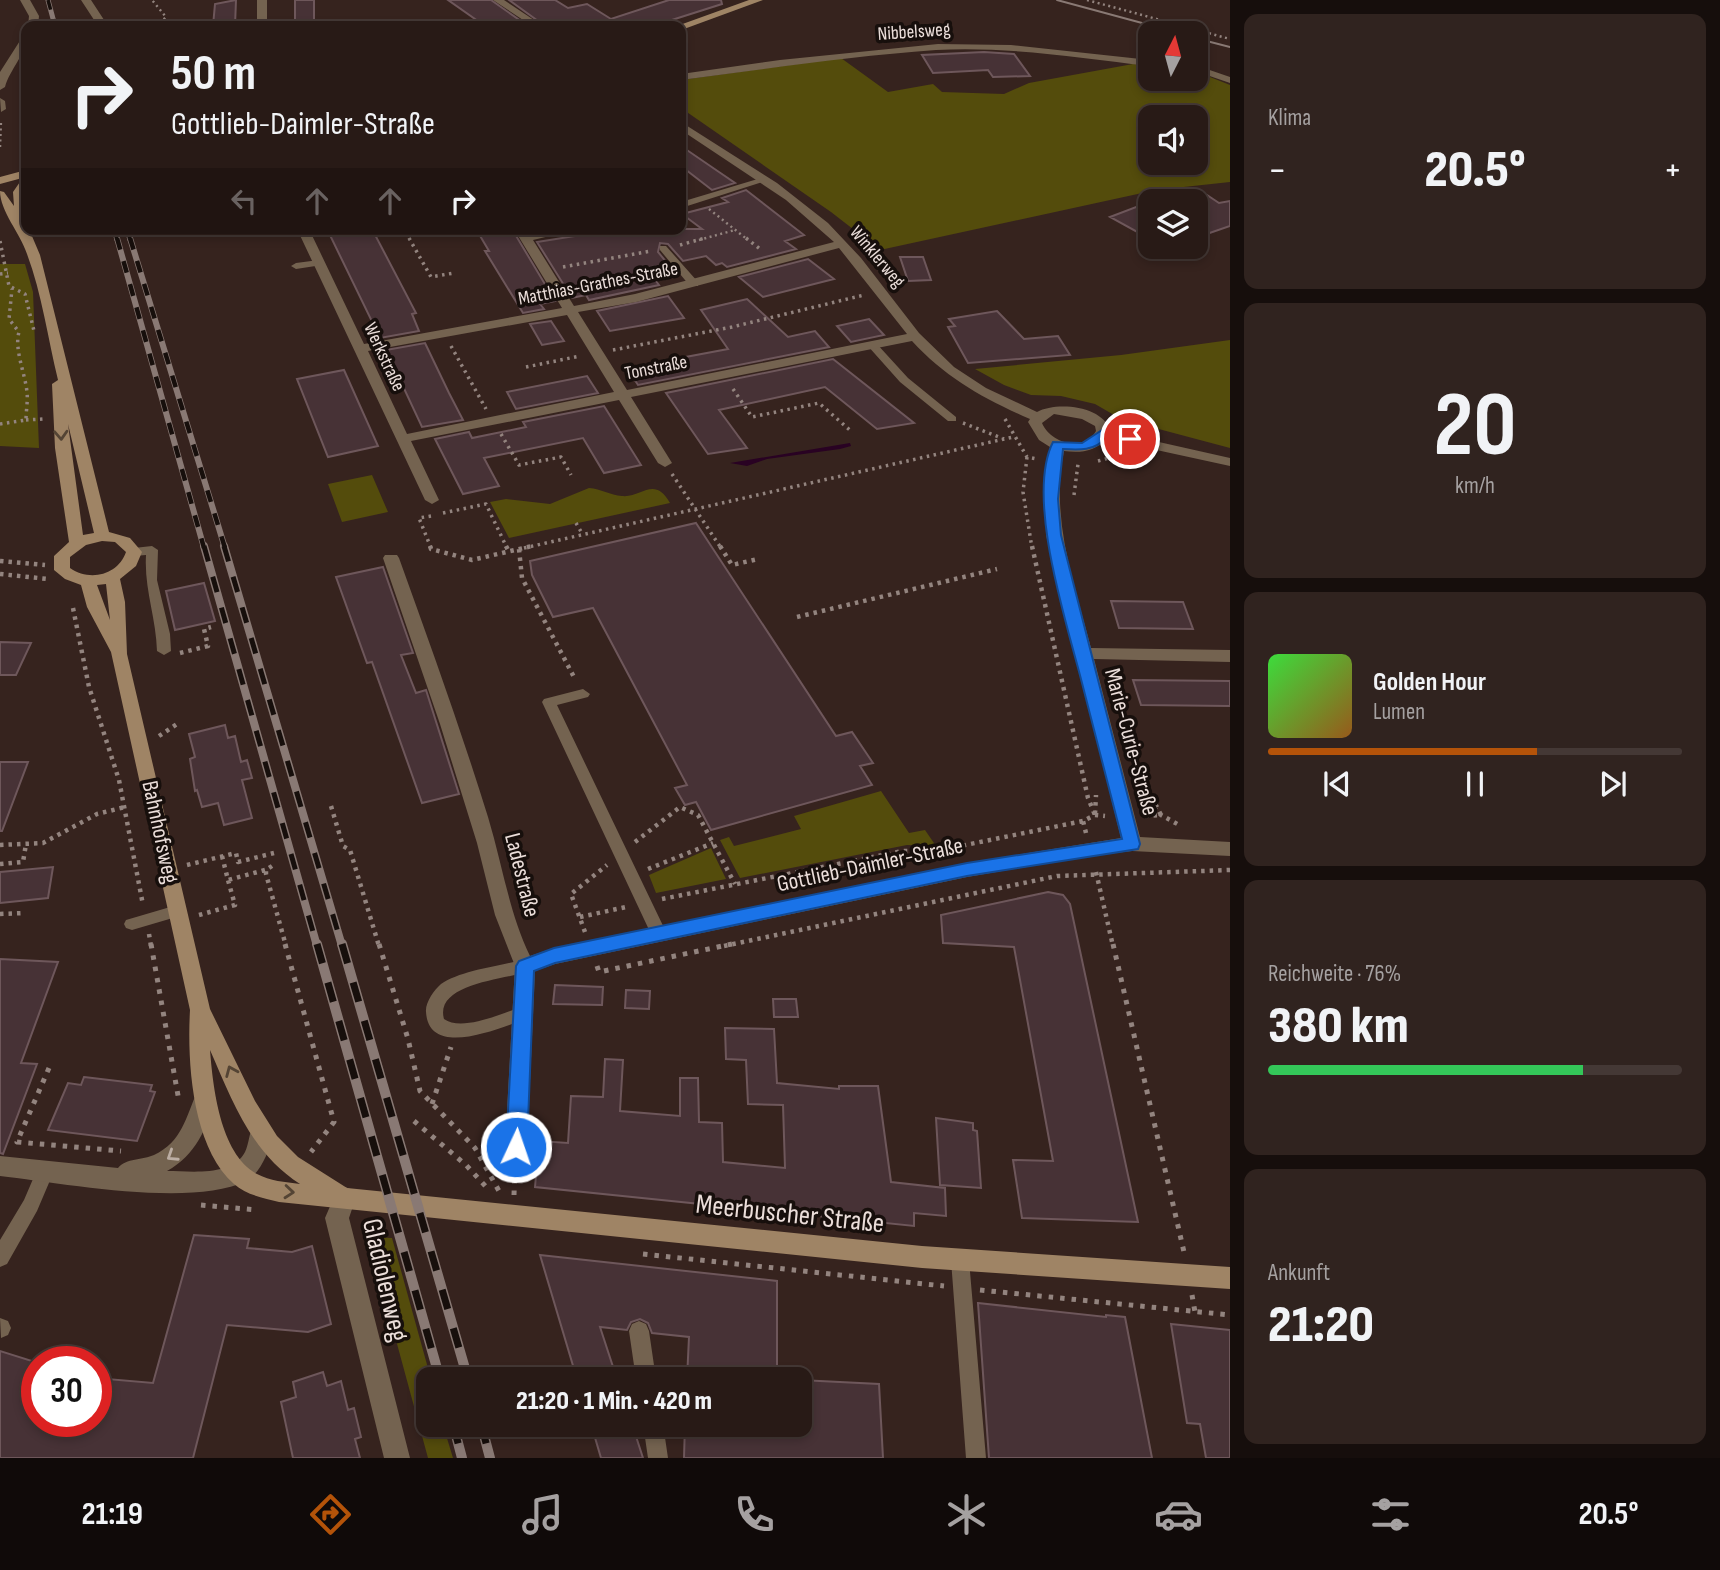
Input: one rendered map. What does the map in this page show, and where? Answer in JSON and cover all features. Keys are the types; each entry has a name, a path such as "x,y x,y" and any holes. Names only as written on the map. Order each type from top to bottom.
{"main road":[{"path":"686,25 758,0"},
{"path":"0,181 21,175"},
{"path":"21,189 21,225"},
{"path":"0,194 21,225"},
{"path":"24,235 43,288 59,367 69,394 102,536"},
{"path":"59,367 62,448 77,543"},
{"path":"102,536 117,537 129,543 134,552 130,563 112,576 88,581 68,576 62,570 62,556 77,543 102,536"},
{"name":"Bahnhofsweg","path":"112,576 117,602 119,654"},
{"name":"Bahnhofsweg","path":"88,581 95,607 119,654 186,907 200,1010 197,1044 205,1099 221,1142 238,1174"},
{"name":"Bahnhofsweg","path":"200,1010 217,1038 261,1132"},
{"name":"Meerbuscher Straße","path":"261,1132 296,1169 345,1197"},
{"name":"Meerbuscher Straße","path":"238,1174 249,1182 279,1192 960,1260 1230,1278"}],"street":[{"path":"25,0 33,21"},
{"path":"86,0 100,21"},
{"path":"261,0 262,21"},
{"path":"498,0 530,21"},
{"path":"0,87 3,75 21,46"},
{"name":"Nibbelsweg","path":"686,76 805,60 938,47 1011,48 1138,62"},
{"path":"1208,72 1230,80"},
{"name":"Winklerweg","path":"686,128 804,208 841,244 917,336 951,372 998,399 1038,417"},
{"name":"Werkstraße","path":"306,235 436,507"},
{"path":"523,235 665,463"},
{"name":"Matthias-Grathes-Straße","path":"359,349 694,284 841,244"},
{"name":"Tonstraße","path":"402,439 917,336"},
{"path":"1053,410 1077,411 1097,421 1102,434 1099,440 1083,447 1058,444 1038,433 1035,422 1038,417 1053,410"},
{"path":"1102,434 1230,462"},
{"name":"Marie-Curie-Straße","path":"1058,444 1051,499 1054,535 1132,844"},
{"name":"Ladestraße","path":"391,558 482,825 511,940 525,966 516,1147"},
{"name":"Marie-Curie-Straße","path":"1082,653 1230,656"},
{"name":"Gottlieb-Daimler-Straße","path":"525,966 554,956 967,870 1090,849 1132,844 1230,849"},
{"path":"95,1176 152,1167 178,1153 195,1131 205,1099"},
{"path":"0,1166 185,1182 218,1180 238,1174 256,1153 261,1132"},
{"name":"Gladiolenweg","path":"345,1197 337,1218 397,1458"}],"lane":[{"path":"686,204 764,180"},
{"path":"663,248 694,284"},
{"path":"296,266 319,263"},
{"path":"872,345 904,380 952,419"},
{"path":"134,552 152,550 151,580 163,634 170,652"},
{"path":"583,694 549,702 659,934"},
{"path":"132,924 186,907"},
{"path":"523,1013 456,1032 443,1029 435,1019 433,1008 448,988 525,966"},
{"path":"0,1258 31,1205 45,1171"},
{"path":"960,1260 976,1458"},
{"path":"639,1331 644,1367"},
{"path":"655,1437 659,1458"}],"path":[{"path":"152,0 166,17 157,21"},
{"path":"1087,0 1230,39"},
{"path":"0,147 1,105"},
{"path":"696,202 766,254"},
{"path":"545,271 663,248 735,230"},
{"path":"408,235 431,277 454,273"},
{"path":"0,240 8,273 0,274"},
{"path":"12,289 9,319 19,332 16,342 21,354 20,364 27,392 26,420"},
{"path":"526,367 732,327 864,295"},
{"path":"723,375 752,417 819,403 852,432"},
{"path":"0,424 45,419"},
{"path":"952,419 1004,439"},
{"path":"509,552 486,504 436,507 419,518 431,549 472,560 509,552 519,549 695,510 1013,437"},
{"path":"580,917 903,851 936,851 1083,821 1095,815 1088,798 1026,520 1023,492 1027,457"},
{"path":"665,463 732,565 758,559"},
{"path":"576,523 583,535"},
{"path":"519,549 522,578 583,694"},
{"path":"0,561 46,565"},
{"path":"797,617 997,569"},
{"path":"0,574 53,579"},
{"path":"170,652 208,646 204,629 211,628"},
{"path":"159,736 180,722"},
{"path":"331,806 340,847 350,850 408,1039 420,1091 475,1148 513,1216"},
{"path":"0,845 43,843 97,814 125,807"},
{"path":"680,807 698,815 735,884"},
{"path":"1083,821 1189,1274"},
{"path":"631,874 713,843"},
{"path":"0,864 23,862 26,844"},
{"path":"188,878 185,865 236,853 238,862 274,853"},
{"path":"186,907 198,916 234,905 222,856"},
{"path":"228,880 272,866"},
{"path":"266,870 334,1122"},
{"path":"600,972 1057,876 1230,870"},
{"path":"0,914 24,912"},
{"path":"432,1104 456,1032"},
{"path":"17,1142 49,1068"},
{"path":"414,1121 466,1165 513,1216"},
{"path":"513,1216 516,1147"}],"shaded area":[{"path":"841,58 888,92 933,84 942,92 1004,94 1029,83 1133,64 1138,65 1138,91 1208,91 1208,76 1230,85 1230,182 1138,189 1138,194 880,250 831,212 686,111 686,79"},
{"path":"0,264 25,264 33,292 39,448 0,446"},
{"path":"1230,340 1230,448 1121,419 1095,404 1061,396 1031,395 1004,385 975,369 1121,355"},
{"path":"850,443 851,446 840,449 767,459 747,466 730,463"},
{"path":"372,475 388,512 342,522 328,484"},
{"path":"589,488 622,496 659,490 670,503 509,538 490,502 506,499 550,504"},
{"path":"881,791 909,833 925,830 936,846 907,845 740,878 720,840 729,837 734,846 801,829 794,816"},
{"path":"711,848 726,879 656,893 649,875"},
{"path":"368,1237 392,1238 428,1367 416,1367 416,1414"},
{"path":"422,1437 447,1437 453,1458 428,1458"}],"building":[{"path":"236,0 235,21 213,21 215,4"},
{"path":"295,0 314,0 314,21 295,21"},
{"path":"448,0 491,0 521,21 478,21"},
{"path":"509,0 555,0 568,8 587,4 611,19 669,0 721,0 722,4 669,21 538,21"},
{"path":"984,52 1014,54 1030,76 993,77 988,70 933,73 922,55"},
{"path":"686,149 735,183 712,190 686,170"},
{"path":"746,190 804,235 785,241 796,249 727,267 722,263 716,265 706,256 683,261 668,244 660,243 658,252 668,264 646,268 659,285 589,300 586,295 572,298 537,242 581,235 686,235 686,229 702,229 686,217 686,213 728,202 722,198"},
{"path":"1208,196 1219,203 1230,201 1230,226 1208,234"},
{"path":"1136,207 1138,232 1110,217"},
{"path":"330,235 375,235 416,313 412,314 419,331 380,338"},
{"path":"480,235 516,235 555,301 540,304 544,309 523,313 485,251 489,251"},
{"path":"900,257 923,257 931,280 908,281"},
{"path":"808,259 834,279 763,297 739,277"},
{"path":"668,296 684,318 610,331 597,311"},
{"path":"747,299 788,337 815,331 829,347 638,385 627,368 728,349 701,310"},
{"path":"997,311 1024,339 1058,336 1070,355 968,363 948,327 955,326 949,319"},
{"path":"869,319 884,335 851,342 837,326"},
{"path":"551,321 564,341 542,345 530,324"},
{"path":"425,343 463,420 422,427 386,350"},
{"path":"833,359 914,423 877,429 825,387 719,410 747,448 708,454 666,393"},
{"path":"344,370 378,446 328,457 297,379"},
{"path":"587,376 598,393 516,409 507,392"},
{"path":"604,406 641,465 604,473 583,438 484,458 499,486 463,494 435,439 469,432 472,438 526,427 523,422"},
{"path":"696,523 836,736 852,732 873,763 860,766 872,785 711,830 696,802 685,805 675,788 687,785 593,608 553,617 532,575 530,561"},
{"path":"383,567 413,653 401,655 416,693 426,690 459,794 422,803 372,662 367,663 336,577"},
{"path":"204,583 215,621 175,630 166,591"},
{"path":"1111,601 1183,602 1193,629 1119,628"},
{"path":"0,642 31,643 16,675 0,675"},
{"path":"1133,680 1230,681 1230,706 1141,705"},
{"path":"225,725 228,738 235,736 241,762 247,760 252,778 242,780 252,818 224,825 218,803 202,807 197,790 195,791 190,759 195,757 189,734"},
{"path":"0,762 28,762 2,831 0,831"},
{"path":"53,867 48,898 0,903 0,872"},
{"path":"1048,892 1063,895 1070,904 1138,1222 1022,1218 1013,1160 1053,1161 1014,947 943,943 941,915"},
{"path":"0,959 58,962 21,1063 37,1064 3,1154 0,1153"},
{"path":"555,985 603,987 602,1005 553,1004"},
{"path":"626,990 650,991 649,1009 625,1008"},
{"path":"773,999 796,999 798,1017 774,1017"},
{"path":"725,1028 774,1029 777,1083 839,1089 839,1086 878,1086 891,1182 945,1188 946,1216 914,1213 914,1226 535,1187 539,1141 568,1143 571,1096 603,1097 605,1059 623,1060 620,1111 680,1116 680,1078 698,1078 699,1122 722,1123 723,1162 785,1168 783,1105 748,1104 746,1060 726,1059"},
{"path":"84,1077 152,1085 150,1091 155,1092 137,1141 48,1130 68,1083 81,1085"},
{"path":"936,1118 973,1123 973,1130 977,1131 981,1188 940,1185"},
{"path":"194,1235 249,1239 247,1248 292,1252 312,1246 331,1324 308,1332 227,1325 193,1458 0,1458 0,1351 21,1358 21,1437 112,1437 112,1379 153,1383"},
{"path":"540,1255 777,1281 777,1367 688,1367 689,1337 652,1333 648,1323 640,1319 631,1322 627,1330 600,1327 613,1367 573,1367"},
{"path":"978,1303 1125,1317 1152,1458 989,1458"},
{"path":"1171,1324 1230,1330 1230,1458 1206,1458 1200,1424 1187,1423"},
{"path":"323,1372 327,1386 341,1381 348,1410 354,1408 361,1437 355,1439 360,1458 293,1458 281,1402 296,1397 293,1382"},
{"path":"812,1381 879,1384 883,1458 684,1458 685,1437 812,1437"},
{"path":"595,1437 636,1437 643,1458 601,1458"}],"tram line":[{"path":"1057,0 1138,22"},
{"path":"1208,41 1230,47"}],"railway":[{"path":"48,0 54,21"},
{"path":"116,235 117,240"},
{"path":"129,235 130,240"},
{"path":"117,238 204,548"},
{"path":"130,238 225,548"},
{"path":"204,546 317,946"},
{"path":"224,546 342,946"},
{"path":"317,944 437,1367"},
{"path":"342,944 465,1367"},
{"path":"456,1437 462,1458"},
{"path":"484,1437 490,1458"}],"route":[{"path":"516,1147 525,966 554,956 967,870 1132,844 1068,599 1054,535 1051,499 1058,444 1083,447 1099,440 1102,434 1130,439"}]}
